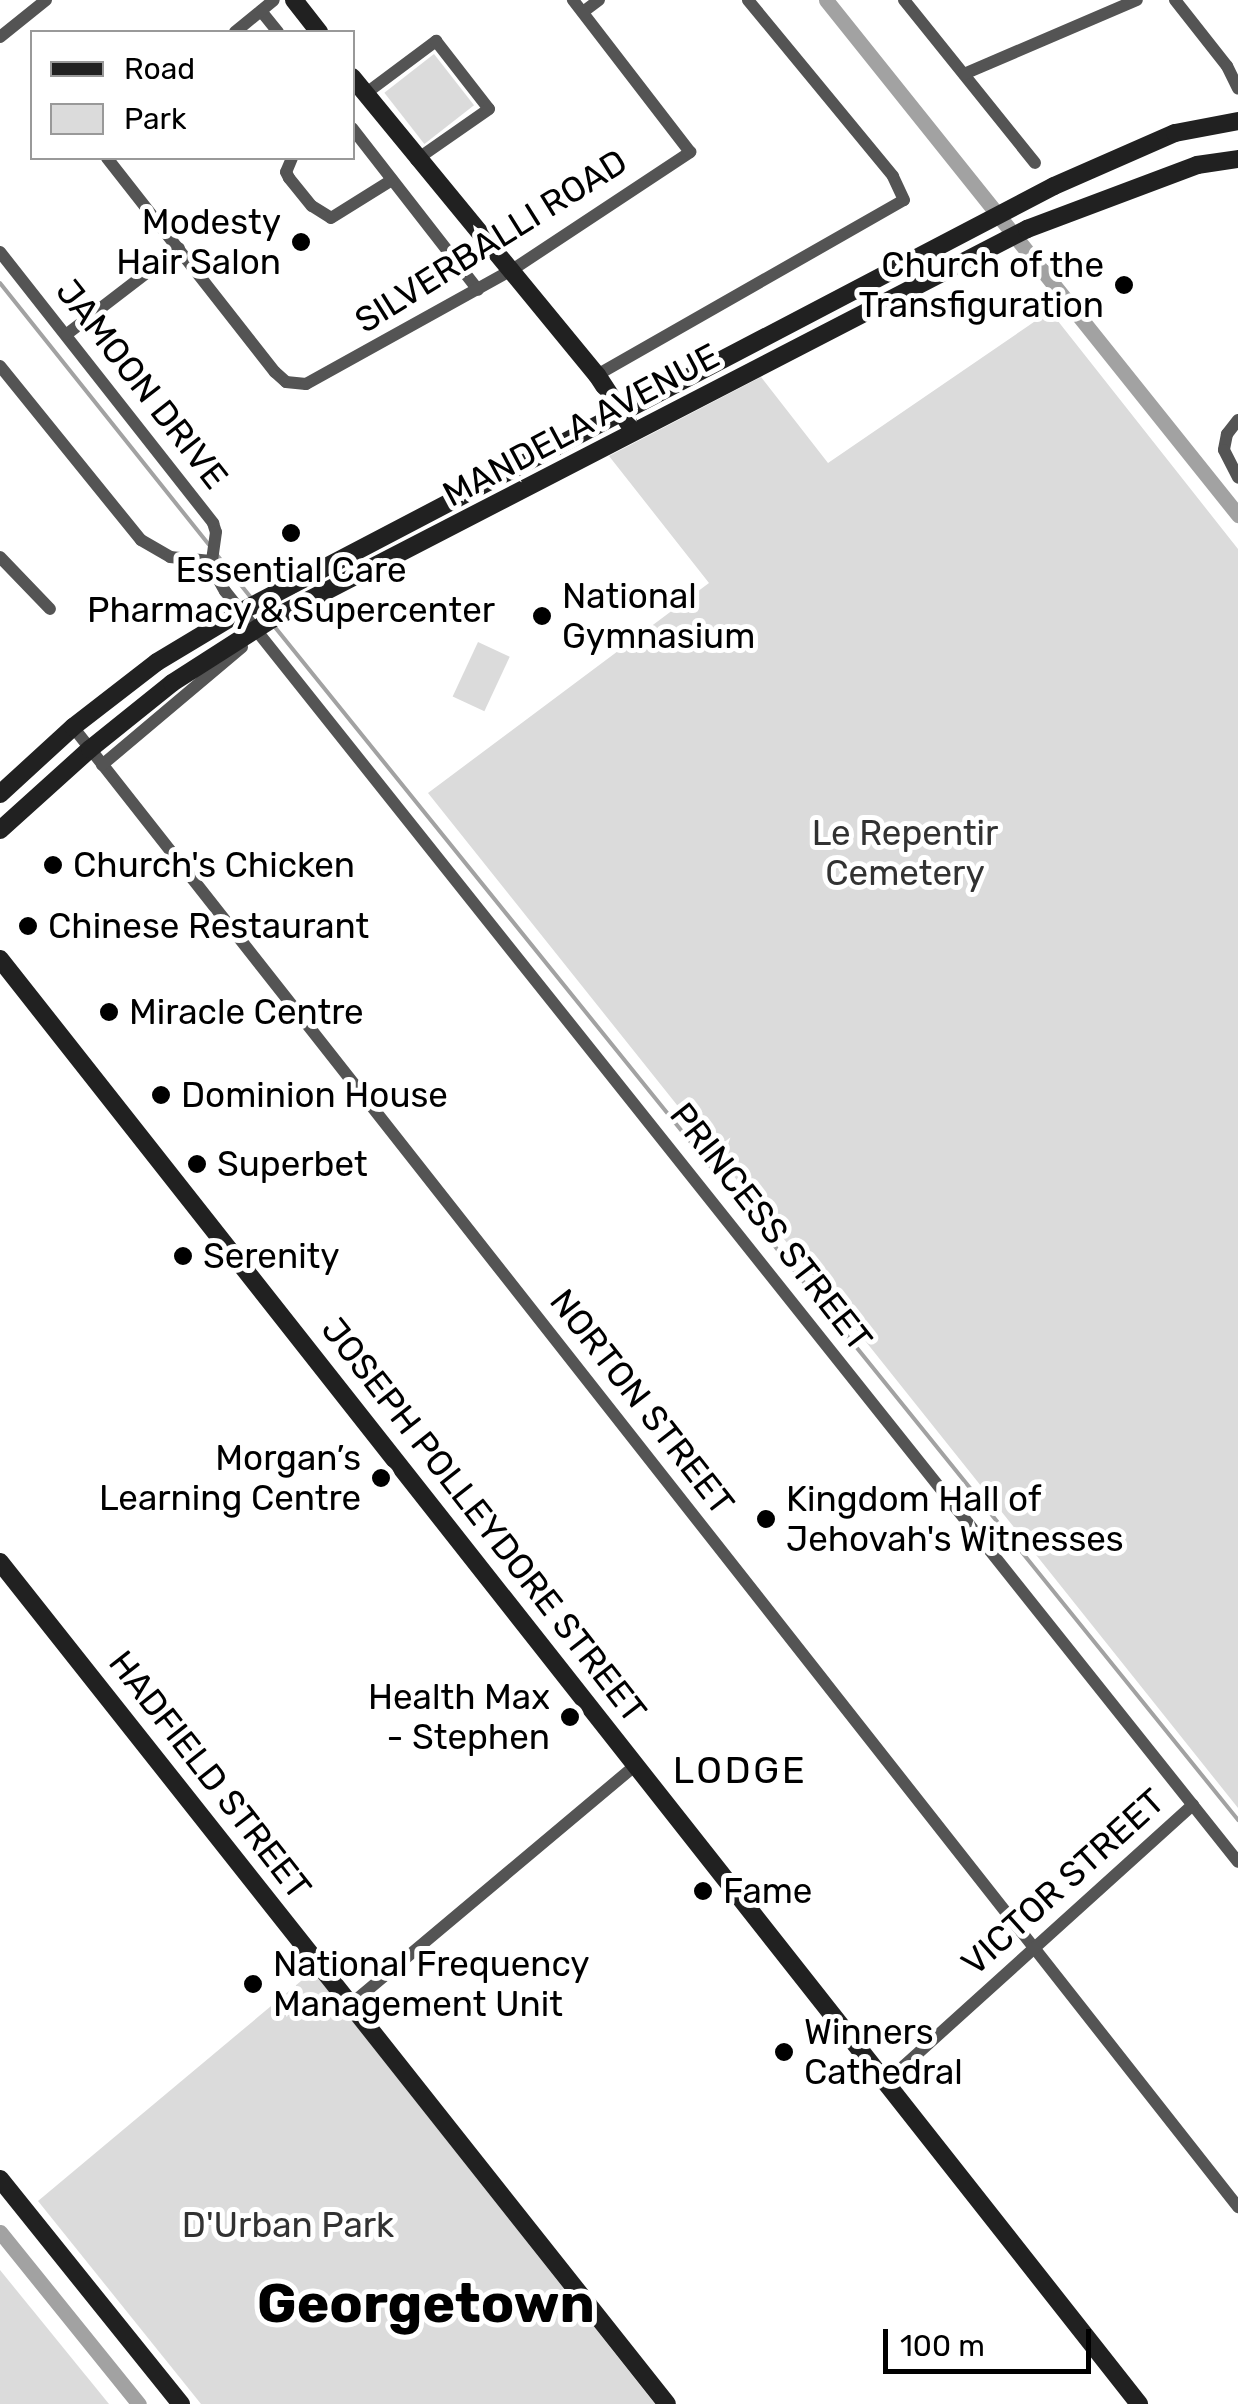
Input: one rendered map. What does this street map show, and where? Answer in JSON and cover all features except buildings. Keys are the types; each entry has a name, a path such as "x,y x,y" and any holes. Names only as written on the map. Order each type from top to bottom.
{"street":[{"path":"0,37 46,0"},
{"path":"237,30 274,0"},
{"path":"294,0 316,30"},
{"path":"573,0 583,12 599,0"},
{"path":"597,375 904,200 892,176 748,0"},
{"path":"904,0 1035,163"},
{"path":"964,74 1137,0"},
{"path":"1174,0 1227,66 1238,88"},
{"path":"261,11 276,30"},
{"name":"SILVERBALLI ROAD","path":"179,248 286,382 306,384 321,378 478,290 690,152 583,12"},
{"path":"366,94 436,41 489,109 416,160"},
{"path":"355,81 416,160 597,375 634,432"},
{"name":"MANDELA AVENUE","path":"0,794 73,727 157,662 252,606 998,215 1175,133 1238,120"},
{"path":"355,132 478,290"},
{"name":"MANDELA AVENUE","path":"0,830 90,749 172,683 263,626 1027,228 1197,164 1238,159"},
{"path":"67,334 179,248 109,160"},
{"path":"291,160 286,172 290,178 312,206 331,218 392,180"},
{"name":"JAMOON DRIVE","path":"0,252 216,532 211,558"},
{"path":"0,366 141,540 170,558 211,558 215,575 252,606"},
{"path":"1238,420 1227,434 1224,450 1238,478"},
{"path":"0,557 50,610"},
{"name":"PRINCESS STREET","path":"252,606 263,626 1238,1862"},
{"path":"102,764 263,626"},
{"name":"NORTON STREET","path":"73,727 1238,2207"},
{"name":"JOSEPH POLLEYDORE STREET","path":"0,959 1139,2404"},
{"name":"HADFIELD STREET","path":"0,1562 668,2404"},
{"path":"351,2004 636,1765"},
{"name":"VICTOR STREET","path":"885,2083 1193,1806"},
{"path":"0,2179 181,2404"}],"green space":[{"path":"434,54 474,105 424,144 384,93"},
{"name":"Le Repentir Cemetery","path":"1050,311 1238,549 1238,1808 428,793 709,583 609,456 761,377 828,463"},
{"path":"478,642 510,657 484,711 453,696"},
{"name":"D'Urban Park","path":"313,1971 655,2404 201,2404 38,2201"},
{"path":"0,2270 109,2404 0,2404"}],"waterway":[{"path":"826,0 1238,515"},
{"path":"0,283 208,544"},
{"path":"217,555 252,599"},
{"path":"274,626 1238,1820"},
{"path":"0,2232 139,2404"}],"place":[{"name":"Modesty Hair Salon","path":"301,242"},
{"name":"Church of the Transfiguration","path":"1124,285"},
{"name":"Essential Care Pharmacy & Supercenter","path":"291,533"},
{"name":"National Gymnasium","path":"542,616"},
{"name":"Church's Chicken","path":"53,865"},
{"name":"Chinese Restaurant","path":"28,926"},
{"name":"Miracle Centre","path":"109,1012"},
{"name":"Dominion House","path":"161,1095"},
{"name":"Superbet","path":"197,1164"},
{"name":"Serenity","path":"183,1256"},
{"name":"Morgan’s Learning Centre","path":"381,1478"},
{"name":"Kingdom Hall of Jehovah's Witnesses","path":"766,1519"},
{"name":"Health Max - Stephen","path":"570,1717"},
{"name":"Fame","path":"703,1891"},
{"name":"National Frequency Management Unit","path":"253,1984"},
{"name":"Winners Cathedral","path":"784,2052"}],"district":[{"name":"LODGE","path":"740,1771"},
{"name":"Georgetown","path":"426,2304"}]}
